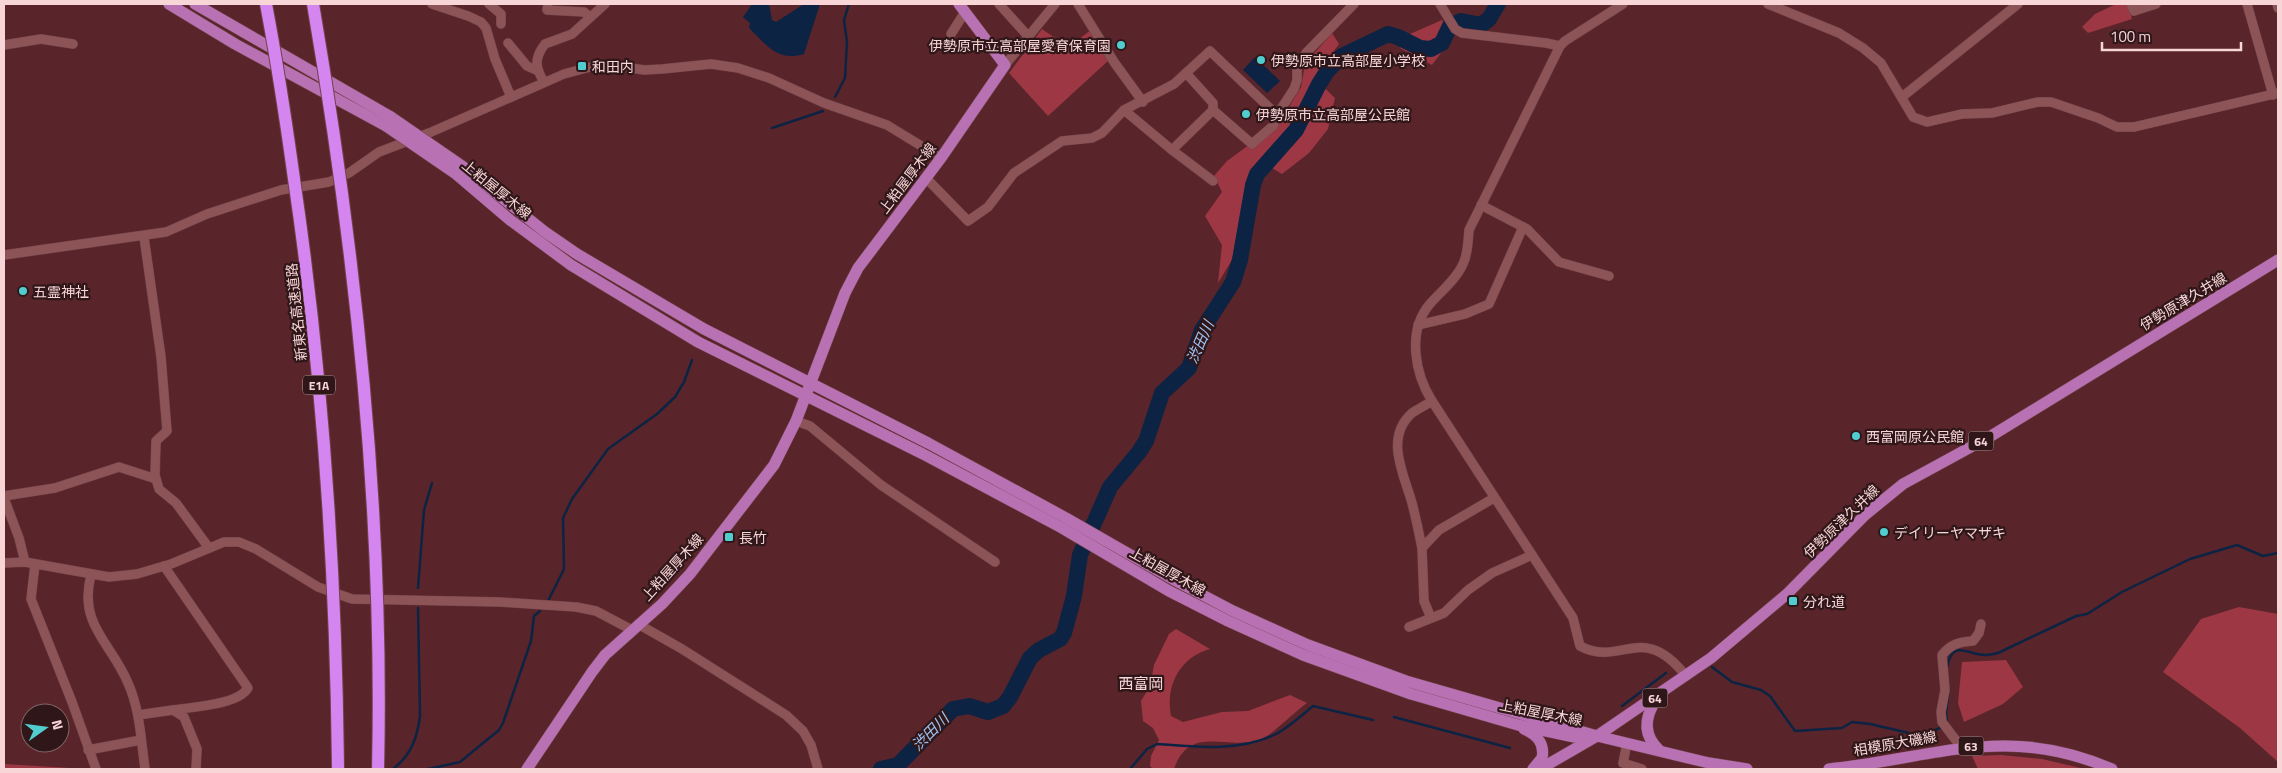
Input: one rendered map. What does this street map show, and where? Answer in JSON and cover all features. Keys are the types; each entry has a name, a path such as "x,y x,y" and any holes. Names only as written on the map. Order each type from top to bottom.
{"highway":[{"name":"新東名高速道路","path":"266,4 301,228 317,361 335,603 338,769"},
{"path":"313,4 345,212 366,425 374,533 378,769"}],"main road":[{"name":"上粕屋厚木線","path":"169,4 235,44 388,121"},
{"name":"上粕屋厚木線","path":"195,4 388,121 577,254 704,329 928,443 1103,545 1308,645 1406,681 1598,736"},
{"path":"962,8 1005,65"},
{"name":"上粕屋厚木線","path":"527,769 592,672 635,627 676,590 758,488 774,465 796,421 845,292 858,268 941,158 1005,65"},
{"name":"上粕屋厚木線","path":"459,170 510,220 586,274 698,342 1064,523"},
{"name":"伊勢原津久井線","path":"1598,736 1711,658 1787,594 1865,515 1904,484 1992,436 2278,260"},
{"name":"上粕屋厚木線","path":"1103,545 1169,591 1228,621 1303,655 1411,694 1518,726 1574,737 1598,736"},
{"path":"1660,695 1649,711 1646,725 1652,742 1660,751"},
{"path":"1518,726 1532,733 1541,743 1542,758 1533,769"},
{"path":"1540,769 1598,736 1747,769"},
{"name":"相模原大磯線","path":"1829,769 1961,747 1988,745 2024,745 2063,753 2112,769"}],"street":[{"path":"432,4 481,22 486,28 495,59 512,96"},
{"path":"489,4 500,14 501,24"},
{"path":"548,4 547,10 584,12 590,17"},
{"path":"536,70 536,59 545,44 572,34 604,4"},
{"path":"999,4 1027,35"},
{"path":"1005,65 1027,35 1055,4"},
{"path":"1078,4 1114,62 1143,102"},
{"path":"1213,110 1252,144 1274,124 1277,115 1294,89 1297,80 1297,66 1306,53 1354,4"},
{"path":"1440,4 1452,25 1462,33 1560,46"},
{"path":"1623,4 1560,46 1469,230 1464,264 1422,314 1415,344 1420,378 1432,402 1573,618 1580,646 1587,650 1612,651 1640,647 1651,648 1662,652 1686,676"},
{"path":"1768,4 1839,33 1863,48 1880,63 1914,117 1927,122 1962,114 1992,113 2038,102 2051,102 2117,126 2134,127 2276,94 2247,4"},
{"path":"1902,97 2018,4"},
{"path":"2130,4 2134,11 2138,11 2156,4"},
{"path":"2277,4 2278,8"},
{"path":"951,34 962,8"},
{"path":"4,45 40,39 73,44"},
{"path":"508,43 527,66 536,70 544,82"},
{"path":"926,178 968,221 988,207 1014,173 1021,168 1062,141 1092,138 1102,133 1124,110 1143,102 1174,84 1210,51 1277,115"},
{"path":"4,255 144,237 176,229 207,214 281,190 329,182 349,173 379,152 429,133 564,74 594,66 611,65 644,70 710,64 738,68 769,78 824,103 887,125 941,158"},
{"path":"1172,150 1213,110 1213,103 1186,74"},
{"path":"1124,110 1213,181"},
{"path":"1481,205 1522,227 1559,262 1609,276"},
{"path":"1418,325 1466,314 1489,304 1522,227"},
{"path":"144,237 161,356 167,430 156,441 154,450 156,479 160,489 176,503 209,548"},
{"path":"1431,618 1424,601 1422,548 1412,503 1398,460 1397,448 1399,434 1412,413 1432,402"},
{"path":"796,421 810,426 881,485 995,562"},
{"path":"25,562 19,538 4,497 56,488 119,467 130,473 156,479"},
{"path":"1422,548 1440,530 1494,498"},
{"path":"4,563 25,562 109,577 137,574 164,566 224,542 239,542 256,548 318,587 352,599 500,602 576,607 596,611 682,649 786,715 803,731 811,745 818,769"},
{"path":"1409,627 1444,613 1468,590 1492,573 1532,555"},
{"path":"35,564 31,599 72,702 96,769"},
{"path":"138,715 229,701 245,694 248,688 164,566"},
{"path":"91,575 87,591 91,618 128,682 138,715 145,769"},
{"path":"1961,747 1945,726 1940,712 1944,690 1942,655 1949,647 1959,642 1973,641 1979,633 1980,624"},
{"path":"173,710 184,718 197,749 196,769"},
{"path":"88,750 141,740"},
{"path":"1627,743 1623,763 1642,769"}],"shaded area":[{"path":"2116,4 2128,4 2132,19 2088,33 2082,27 2095,14"},
{"path":"1442,20 1453,37 1432,65 1400,48 1410,34"},
{"path":"1042,29 1068,47 1091,30 1109,60 1048,116 1009,73"},
{"path":"1332,33 1339,44 1314,78 1335,98 1328,129 1309,153 1282,174 1264,163 1247,181 1232,260 1218,283 1222,245 1205,216 1222,192 1214,176 1227,161 1280,122 1301,87 1305,64"},
{"path":"2239,607 2278,614 2278,762 2240,728 2163,672 2201,619"},
{"path":"1176,629 1210,649 1190,659 1177,674 1170,694 1171,716 1183,722 1222,712 1248,711 1290,695 1307,703 1262,739 1236,743 1200,743 1190,747 1181,755 1174,769 1153,769 1150,766 1151,756 1159,740 1153,728 1143,721 1141,701 1150,686 1154,665 1169,634"},
{"path":"2006,660 2023,687 2003,704 1964,722 1958,703 1962,662"},
{"path":"2001,755 2042,759 2085,769 1978,769 1972,756"},
{"path":"4,764 70,768 73,769 4,769"}],"water":[{"path":"752,4 769,4 772,20 776,22 804,4 820,4 804,54 787,56 779,54 767,46 749,28 750,23 743,17"},
{"path":"1255,57 1280,81 1267,93 1243,70"}],"waterway":[{"path":"835,97 845,78 847,42 844,20 849,4"},
{"name":"渋田川","path":"881,769 898,765 953,709 969,706 988,712 1003,706 1010,697 1030,658 1039,650 1060,639 1064,633 1074,596 1080,555 1110,487 1146,441 1162,393 1189,368 1202,330 1233,282 1240,260 1253,185 1257,174 1296,130 1328,70 1342,56 1388,34 1420,48 1431,49 1442,43 1450,26 1461,21 1481,25 1489,19 1498,4"},
{"path":"772,128 823,111"},
{"path":"549,599 564,569 563,518 572,499 608,449 657,414 675,397 684,382 692,360"},
{"path":"418,588 424,510 432,483"},
{"path":"1947,668 1949,659 1956,651 1961,650 1985,655 1998,653 2076,616 2087,614 2122,592 2190,559 2237,545 2263,556 2278,553"},
{"path":"393,769 409,752 419,724 418,608"},
{"path":"428,769 460,762 499,730 531,641 534,616 540,611"},
{"path":"1712,667 1732,682 1761,690 1770,696 1795,731 1842,728 1852,722 1870,724 1922,736 1942,727"},
{"path":"1622,706 1666,673"},
{"path":"1947,723 1946,713 1949,689"},
{"path":"1130,769 1147,749 1157,744 1218,747 1248,744 1262,740 1286,728 1313,706 1373,720"},
{"path":"1394,717 1510,748"}],"place":[{"name":"伊勢原市立高部屋愛育保育園","path":"1121,45"},
{"name":"伊勢原市立高部屋小学校","path":"1261,60"},
{"name":"和田内","path":"582,66"},
{"name":"伊勢原市立高部屋公民館","path":"1246,114"},
{"name":"五霊神社","path":"23,291"},
{"name":"西富岡原公民館","path":"1856,436"},
{"name":"デイリーヤマザキ","path":"1884,532"},
{"name":"長竹","path":"729,537"},
{"name":"分れ道","path":"1793,601"}],"district":[{"name":"西富岡","path":"1141,683"}]}
